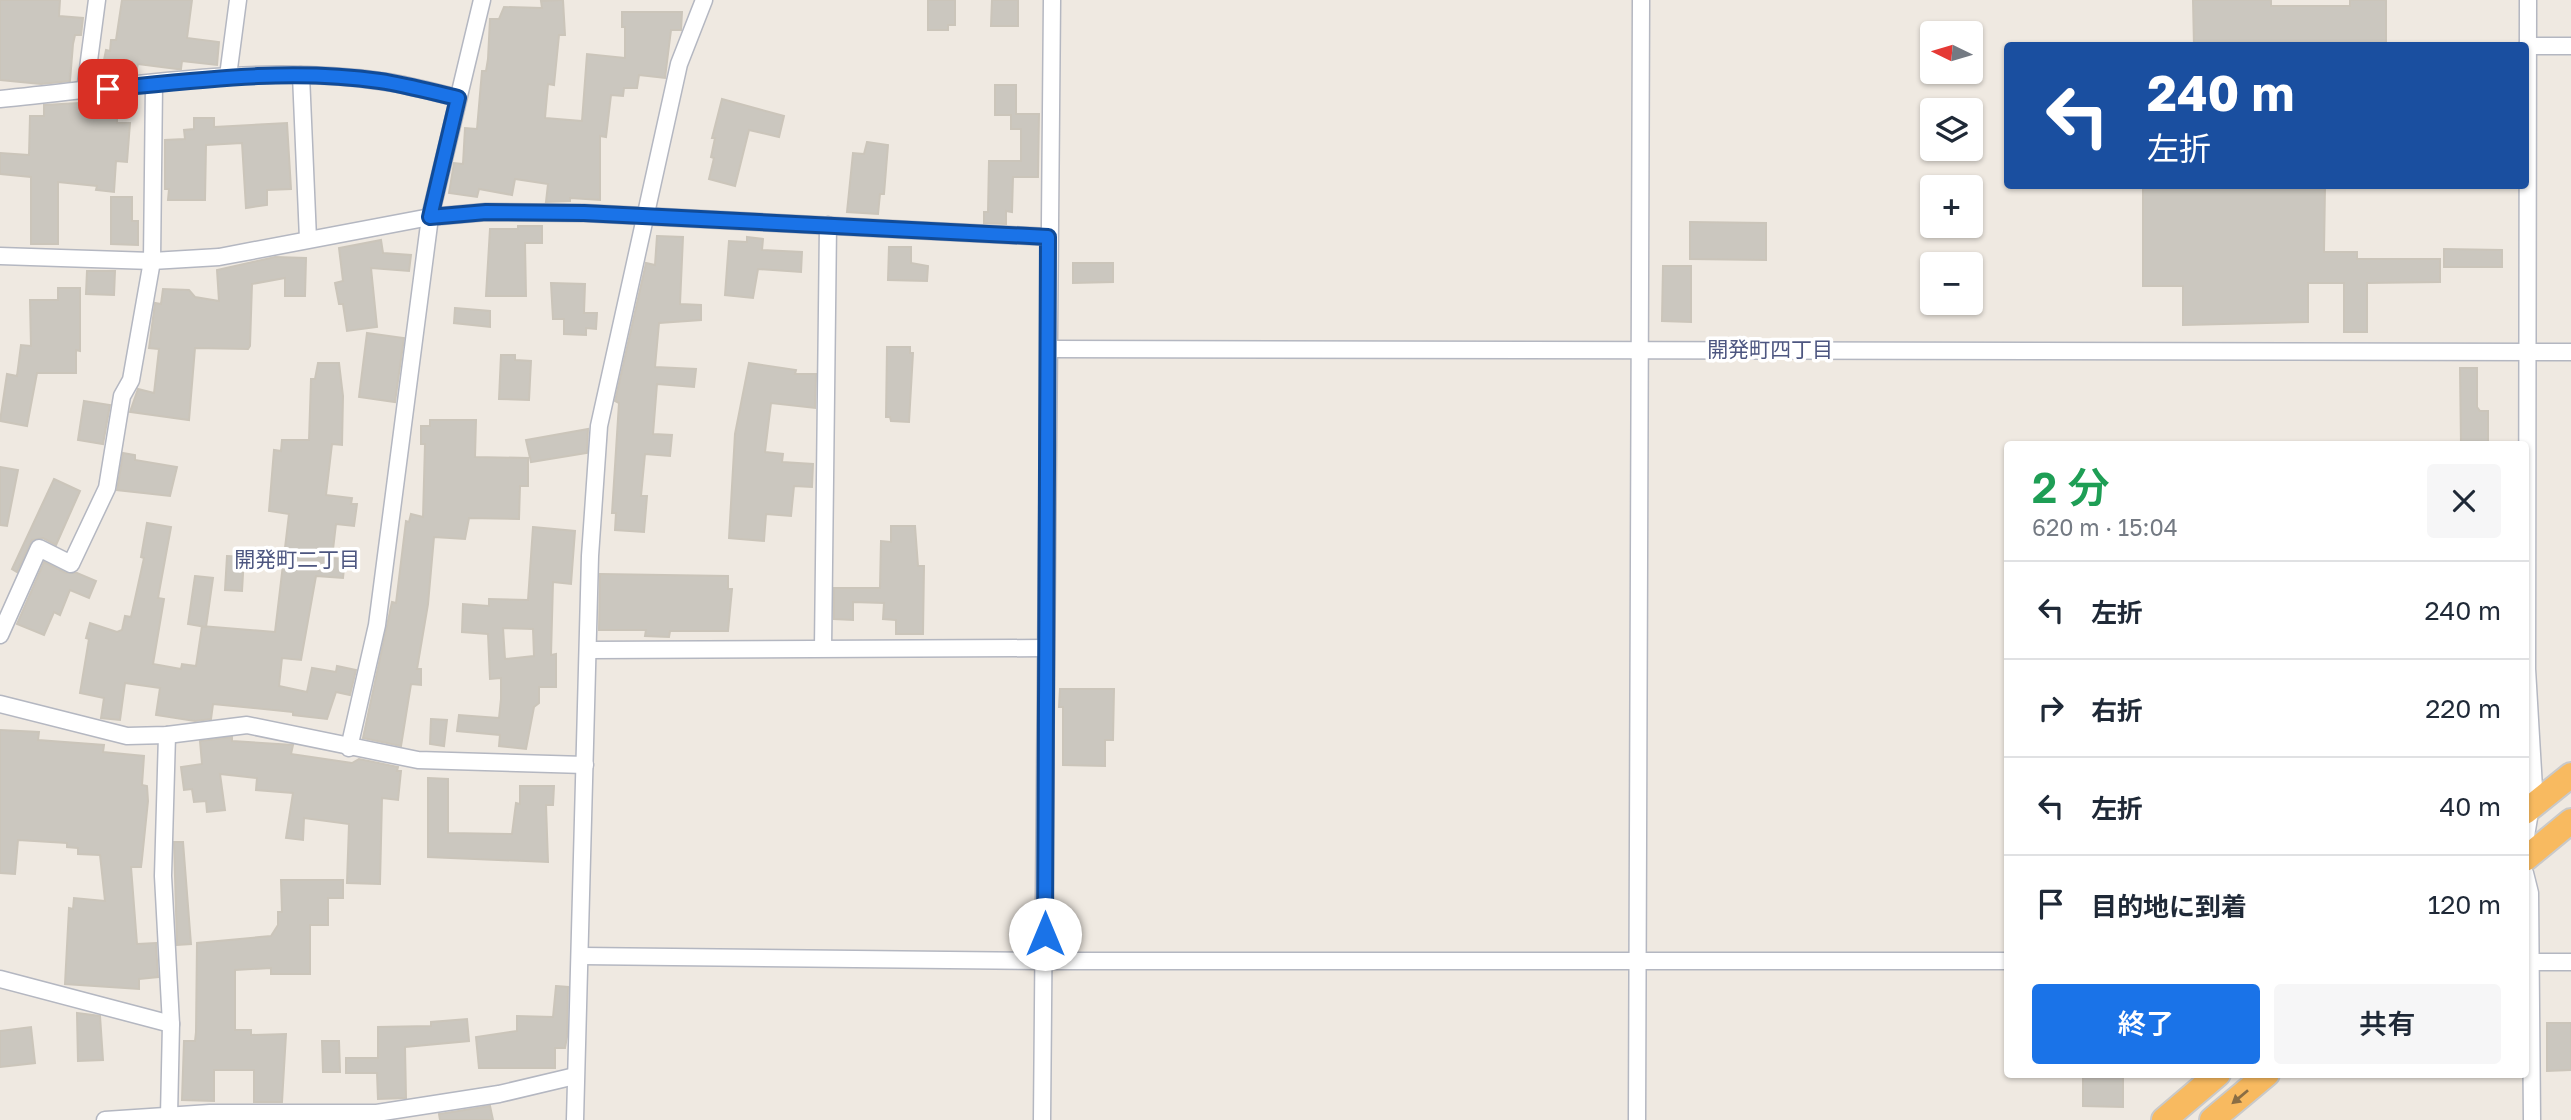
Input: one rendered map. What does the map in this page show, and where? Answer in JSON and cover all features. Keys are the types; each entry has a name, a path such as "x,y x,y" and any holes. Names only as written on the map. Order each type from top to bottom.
{"highway":[{"path":"2529,809 2571,775"},
{"path":"2529,856 2571,821"},
{"path":"2164,1120 2213,1078"},
{"path":"2213,1120 2262,1078"}],"street":[{"path":"85,91 97,0"},
{"path":"228,76 238,0"},
{"path":"349,748 377,625 430,217 482,0"},
{"path":"575,1120 582,956 588,650 599,426 679,64 704,0"},
{"path":"1042,1120 1052,0"},
{"path":"1637,1120 1641,0"},
{"path":"2527,42 2528,0"},
{"path":"2529,46 2571,46"},
{"path":"0,99 228,76 301,75 380,81 458,98"},
{"path":"301,75 308,239"},
{"path":"0,635 39,548 71,564 107,488 122,396 131,380 152,261 154,84"},
{"path":"2528,189 2528,441"},
{"path":"0,256 152,261 219,257 430,217 486,212 644,216 1048,237"},
{"path":"823,648 828,225"},
{"path":"1050,349 2571,352"},
{"path":"588,650 1045,648"},
{"path":"0,704 127,736 167,735 247,725 418,760 585,765"},
{"path":"2529,709 2533,788 2529,806"},
{"path":"167,735 163,876 171,1024 169,1116"},
{"path":"2529,889 2532,1120"},
{"path":"582,956 1045,961 2004,961"},
{"path":"2529,962 2571,962"},
{"path":"0,979 171,1024"},
{"path":"104,1120 169,1116 377,1113 499,1094 575,1076"}],"building":[{"path":"0,0 60,0 59,16 83,18 81,35 75,35 73,44 70,81 41,84 0,80"},
{"path":"122,0 192,0 187,38 219,42 217,65 182,61 181,69 138,64 136,72 126,74 102,70 106,50 110,51 111,40 116,40"},
{"path":"563,0 565,35 559,35 554,85 548,84 545,118 582,121 587,54 625,58 622,12 682,12 681,30 671,30 665,78 639,75 637,88 624,88 623,96 611,95 606,137 600,136 600,200 570,198 570,201 546,202 548,184 515,179 512,195 479,189 477,197 449,193 454,163 463,164 465,128 477,129 482,71 486,71 488,59 490,19 499,19 504,7 542,8 541,1"},
{"path":"928,0 955,0 955,25 948,25 948,30 928,30"},
{"path":"992,0 1018,0 1018,26 991,26"},
{"path":"2193,0 2271,0 2271,6 2350,6 2350,0 2386,0 2386,42 2194,42"},
{"path":"995,85 1016,85 1016,114 1039,114 1038,177 1013,177 1012,212 1006,211 1006,224 984,223 984,212 988,212 989,161 1021,161 1021,129 1011,129 1011,115 995,115"},
{"path":"722,99 784,116 779,137 749,130 735,186 709,179 714,158 711,157 715,138 712,138"},
{"path":"117,101 117,123 130,123 127,162 116,161 114,192 96,190 97,186 58,182 58,244 31,244 31,177 0,174 0,153 29,155 30,116 44,116 44,105"},
{"path":"194,118 214,118 214,127 287,123 291,189 267,190 267,205 246,208 242,143 206,145 205,200 168,200 169,189 165,189 165,140 185,139 184,130 194,129"},
{"path":"867,142 888,145 884,194 880,194 878,214 847,212 853,153 864,154"},
{"path":"2143,189 2325,189 2324,252 2357,252 2357,259 2440,259 2440,282 2367,283 2367,332 2344,332 2344,283 2308,283 2308,322 2183,325 2183,286 2143,286"},
{"path":"111,197 132,197 132,221 138,221 138,245 111,244"},
{"path":"1690,222 1766,223 1766,260 1690,259"},
{"path":"518,226 542,226 542,243 525,243 526,296 486,296 490,229 518,229"},
{"path":"657,236 683,237 680,304 701,305 701,320 659,323 655,367 696,369 694,387 657,384 653,434 672,435 670,456 645,454 641,496 647,496 644,532 615,530 616,513 612,513 619,403 615,401 646,263 655,265"},
{"path":"747,237 763,239 762,250 802,252 801,272 758,269 753,298 725,295 729,241 747,242"},
{"path":"381,240 383,253 411,255 409,271 371,268 377,327 347,331 343,304 339,304 335,283 343,281 339,248"},
{"path":"889,247 911,247 911,263 928,266 927,281 888,280"},
{"path":"2444,249 2502,250 2502,267 2444,267"},
{"path":"275,257 306,258 305,296 285,296 285,278 252,284 248,349 195,348 189,420 130,412 138,389 154,393 159,349 149,348 155,303 161,304 163,289 189,290 195,297 219,301 217,270"},
{"path":"1073,263 1113,263 1113,282 1073,283"},
{"path":"1663,266 1691,266 1691,322 1662,321"},
{"path":"87,271 115,271 114,295 86,294"},
{"path":"551,283 585,284 584,313 597,313 596,329 586,328 586,335 564,334 564,319 553,319"},
{"path":"58,288 80,288 80,351 76,350 76,373 37,373 27,426 0,421 7,374 17,376 21,345 31,346 30,300 58,300"},
{"path":"455,308 490,311 490,327 454,323"},
{"path":"367,333 404,338 395,402 359,397"},
{"path":"887,347 910,347 910,353 913,353 909,422 891,421 890,417 886,417"},
{"path":"501,355 515,355 515,360 531,361 529,400 499,399"},
{"path":"318,363 339,363 343,396 342,445 332,444 326,495 352,498 351,504 357,504 354,526 336,524 332,558 345,559 343,578 316,576 301,660 282,658 279,686 307,692 312,668 336,672 337,666 356,670 350,695 336,692 327,719 293,715 293,712 213,704 211,719 195,721 156,715 160,688 125,683 120,720 101,718 104,698 80,693 89,639 86,638 90,623 117,632 122,630 125,616 131,617 144,558 141,557 147,523 171,527 158,598 164,599 153,664 181,669 182,664 196,666 202,626 275,632 289,514 269,511 274,450 281,451 282,440 309,440 311,379 315,379"},
{"path":"749,363 796,370 795,374 816,374 815,408 771,403 765,452 783,454 782,462 813,464 812,487 794,486 791,516 766,514 764,541 729,538 735,434"},
{"path":"2460,368 2477,368 2477,407 2480,411 2488,411 2488,441 2461,441"},
{"path":"84,401 110,405 103,444 78,440"},
{"path":"430,420 476,420 475,457 528,458 528,486 520,486 519,519 469,518 465,539 434,537 428,604 417,669 421,669 421,685 411,684 401,746 363,738 392,602 396,603 406,521 409,522 411,514 423,517 425,444 421,444 421,426 430,426"},
{"path":"588,429 587,453 531,462 526,440"},
{"path":"123,453 135,455 135,460 177,467 170,496 117,490"},
{"path":"0,467 18,470 7,526 0,525"},
{"path":"54,479 80,491 56,545 43,538 32,540 17,572 12,569"},
{"path":"891,526 915,526 918,566 924,566 923,634 896,634 896,620 883,619 884,603 853,602 853,620 834,619 834,588 880,588 881,541 891,542"},
{"path":"533,527 575,531 571,584 553,582 551,655 556,654 556,687 539,687 539,703 534,707 526,749 499,746 500,735 457,731 459,715 499,718 501,699 501,678 490,679 488,634 462,632 463,604 489,606 489,599 528,600","holes":["503,628 533,629 534,656 505,659"]},
{"path":"227,556 244,557 242,591 225,590"},
{"path":"44,562 66,573 77,573 96,581 89,598 70,590 60,615 54,612 44,635 17,624"},
{"path":"600,574 728,576 728,589 732,589 728,631 670,631 669,637 645,636 646,630 599,630"},
{"path":"195,576 213,578 206,627 188,624"},
{"path":"1060,689 1114,689 1113,740 1105,740 1105,766 1063,765 1063,707 1059,707"},
{"path":"431,719 447,720 444,746 430,744"},
{"path":"0,730 39,732 38,740 104,745 103,752 144,756 142,785 147,786 148,801 142,859 141,867 131,867 137,944 156,943 158,977 139,979 139,989 65,984 69,908 73,909 74,898 105,901 100,855 78,854 78,848 67,847 67,843 18,840 15,874 0,873"},
{"path":"232,737 232,741 293,745 291,754 352,763 359,759 398,767 397,771 401,771 398,800 382,798 380,884 347,883 349,824 304,818 303,840 286,838 293,793 256,790 257,778 220,774 225,810 207,812 206,801 194,802 192,789 184,790 181,767 202,764 200,741"},
{"path":"428,778 448,779 448,833 512,834 516,803 520,804 520,786 554,786 553,805 546,805 548,862 428,857"},
{"path":"174,842 183,842 191,944 177,945"},
{"path":"281,880 343,880 343,898 328,898 328,925 310,925 310,974 271,974 271,968 235,970 235,1030 251,1030 251,1035 286,1034 282,1102 254,1102 254,1070 214,1070 214,1101 182,1100 184,1041 195,1041 196,1032 197,943 271,936 278,925 278,912 282,912"},
{"path":"556,986 568,987 567,1037 565,1048 555,1048 555,1068 479,1068 476,1037 517,1031 517,1016 553,1017"},
{"path":"77,1013 100,1016 103,1060 78,1061"},
{"path":"467,1019 469,1041 405,1047 406,1098 378,1099 377,1073 346,1073 346,1058 378,1058 378,1027 431,1026 431,1022"},
{"path":"2547,1023 2571,1023 2571,1070 2547,1071"},
{"path":"31,1027 35,1063 0,1067 0,1031"},
{"path":"322,1041 339,1041 340,1072 323,1072"},
{"path":"2083,1078 2123,1078 2123,1107 2083,1106"},
{"path":"490,1106 493,1120 440,1120 439,1114"}],"district":[{"name":"開発町四丁目","path":"1770,350"},
{"name":"開発町二丁目","path":"297,560"}],"route":[{"path":"108,89 228,76 301,75 380,81 458,98 430,217 486,212 584,213 1048,237 1050,349 1045,648 1045,934"}]}
